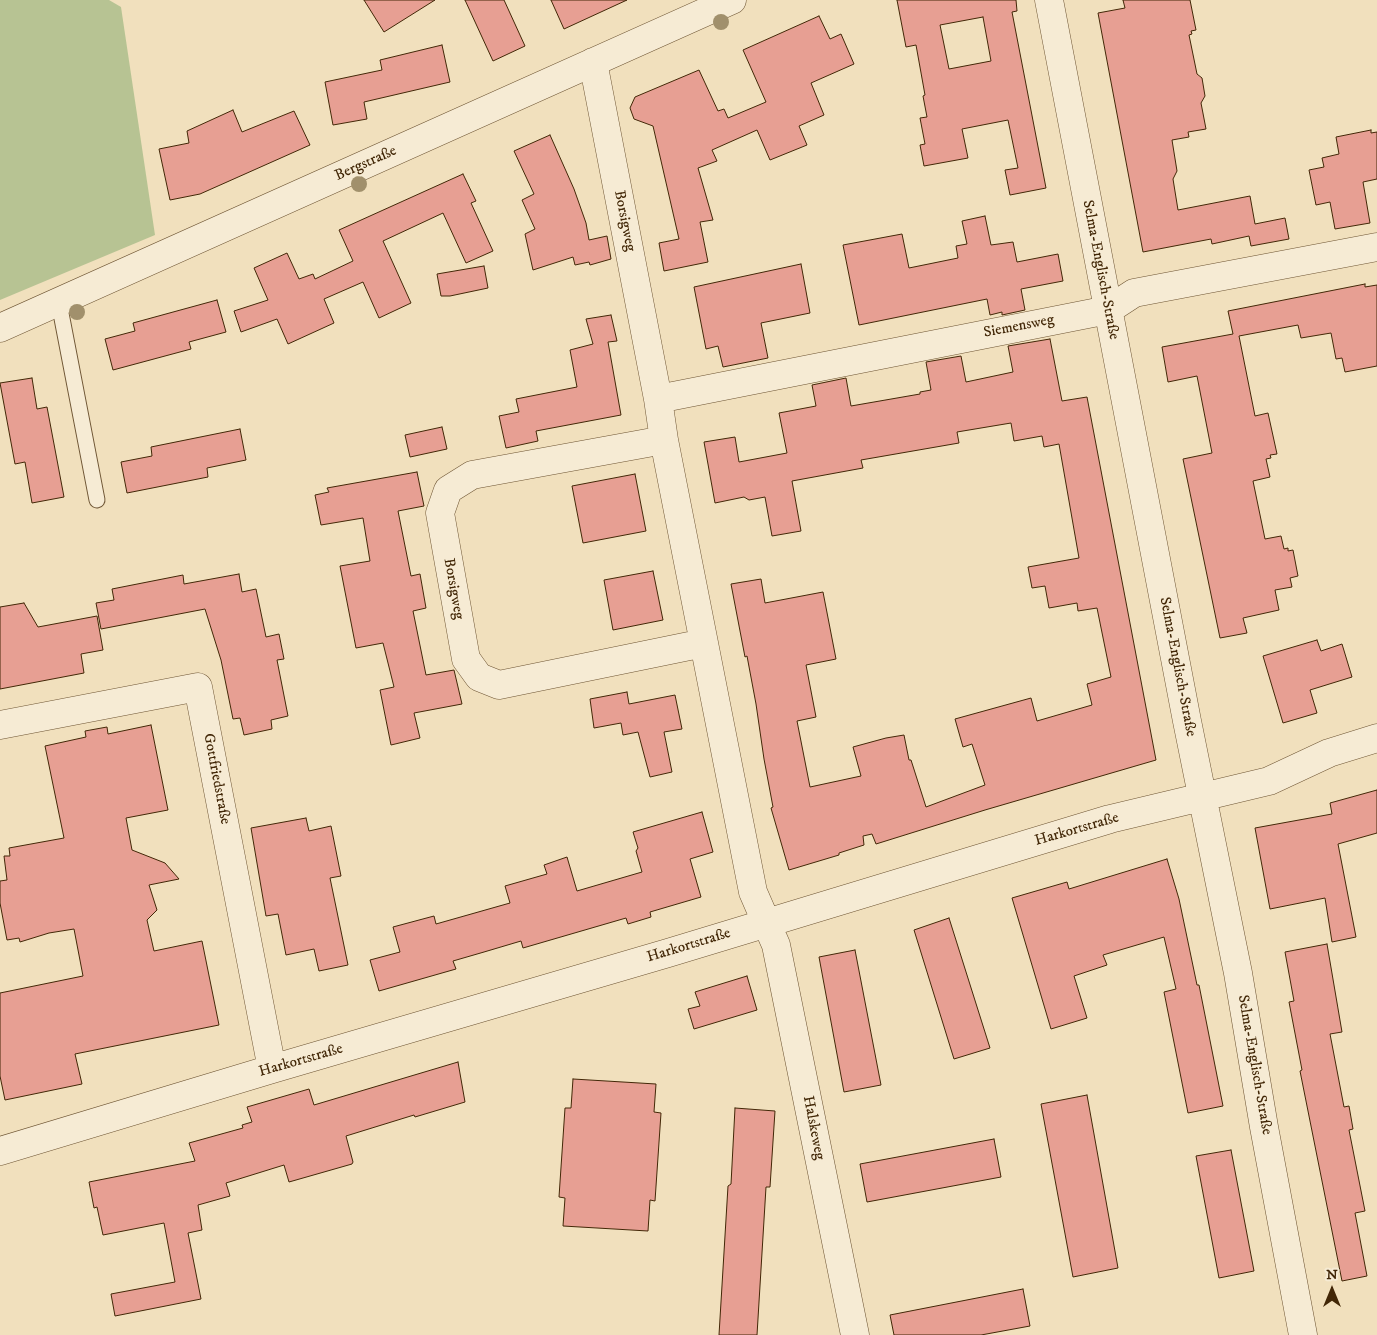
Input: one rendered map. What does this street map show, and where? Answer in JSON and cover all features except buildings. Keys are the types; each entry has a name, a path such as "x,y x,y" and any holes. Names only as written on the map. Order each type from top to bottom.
{"street":[{"name":"Bergstraße","path":"0,328 732,0"},
{"name":"Selma-Englisch-Straße","path":"1049,0 1187,721 1204,796 1238,973 1264,1127 1303,1335"},
{"name":"Borsigweg","path":"593,62 658,399 664,440 753,892 767,922"},
{"name":"Siemensweg","path":"658,399 1108,310 1134,293 1377,248"},
{"name":"Borsigweg","path":"664,440 472,475 448,490 440,513 466,659 479,677 499,685 704,643"},
{"name":"Gottfriedstraße","path":"0,726 198,687 272,1069"},
{"name":"Harkortstraße","path":"0,1151 668,953 1110,819 1269,780 1329,753 1377,738"},
{"name":"Halskeweg","path":"767,922 776,945 788,1000 855,1335"}],"lane":[{"path":"59,303 97,500"}],"green space":[{"path":"0,0 109,0 121,7 155,235 0,300"}]}
